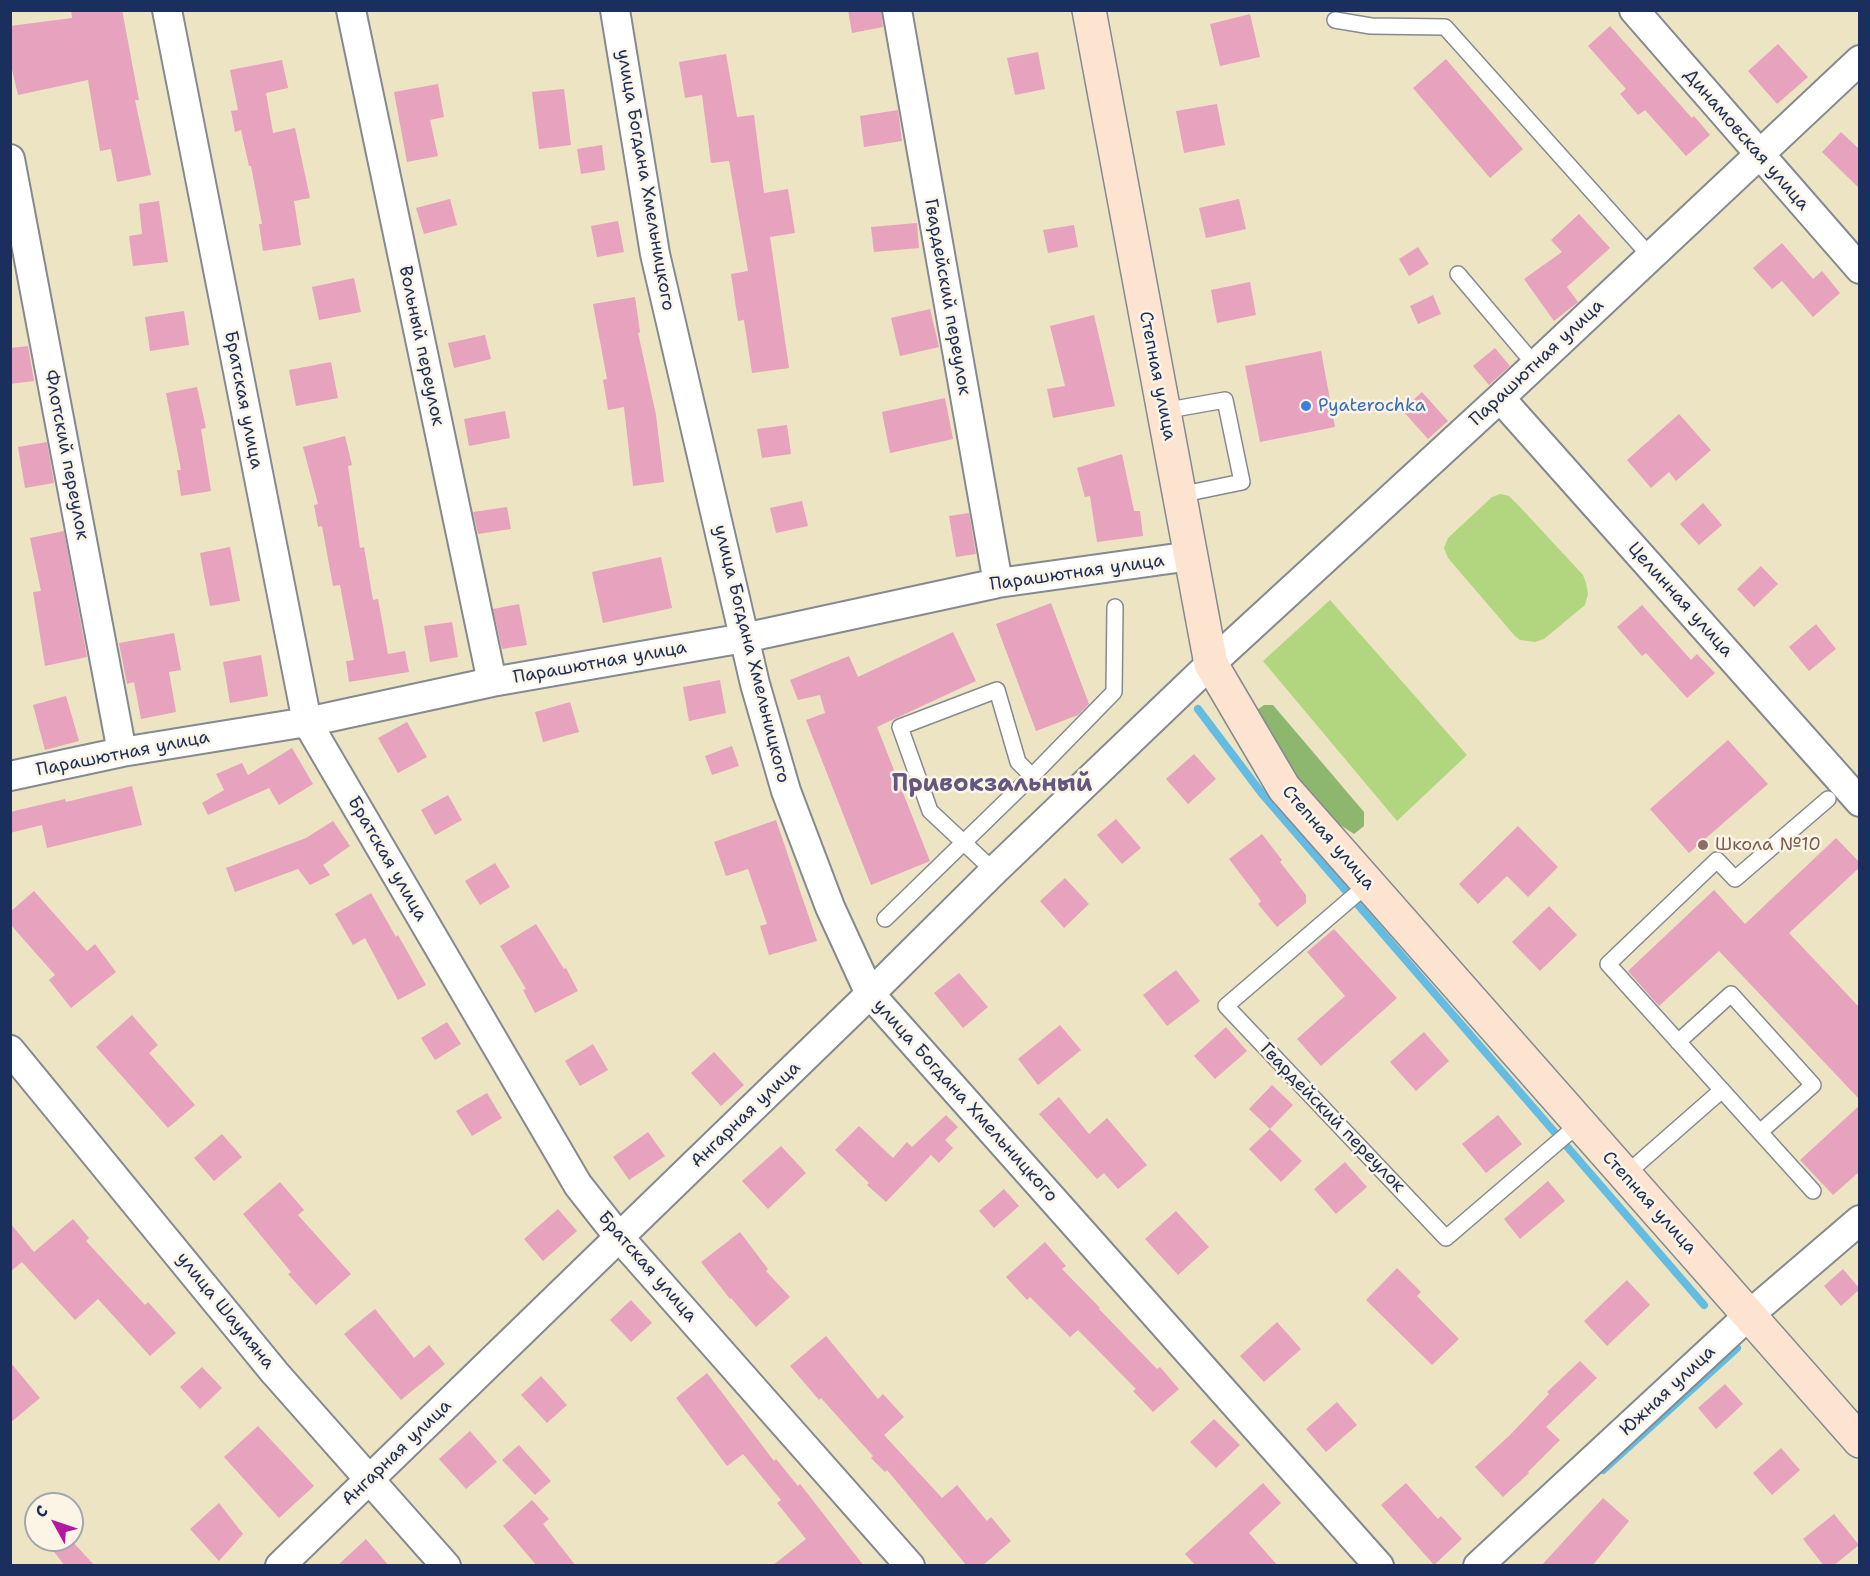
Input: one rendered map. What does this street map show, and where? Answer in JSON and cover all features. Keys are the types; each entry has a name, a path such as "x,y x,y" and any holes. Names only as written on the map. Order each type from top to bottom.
{"street":[{"name":"Братская улица","path":"167,10 307,722 578,1185 619,1238 910,1566"},
{"name":"Вольный переулок","path":"351,10 492,682"},
{"name":"улица Богдана Хмельницкого","path":"615,10 655,254 755,684 786,791 830,907 870,994 1379,1566"},
{"name":"Гвардейский переулок","path":"897,10 998,583"},
{"name":"Степная улица","path":"1089,10 1211,664 1284,788 1356,894 1574,1129 1625,1175 1860,1441"},
{"name":"Динамовская улица","path":"1634,10 1860,269"},
{"name":"Парашютная улица","path":"1211,664 1500,398 1860,60"},
{"name":"Флотский переулок","path":"10,159 122,752"},
{"name":"Целинная улица","path":"1500,398 1860,802"},
{"name":"Парашютная улица","path":"10,776 122,752 307,722 492,682 744,638 998,583 1191,556"},
{"name":"Ангарная улица","path":"280,1566 994,871 1211,664"},
{"name":"улица Шаумяна","path":"10,1050 276,1373 446,1566"},
{"name":"Южная улица","path":"1478,1566 1749,1315 1860,1220"}],"lane":[{"path":"1335,20 1371,26 1444,27 1650,256"},
{"path":"1458,274 1535,365"},
{"path":"1163,411 1225,400 1242,482 1179,495"},
{"path":"885,919 1032,776 1113,692 1115,607"},
{"path":"994,871 930,811 900,727 997,690 1018,762 1032,776"},
{"path":"1813,1191 1608,964 1717,860 1735,879 1828,799"},
{"name":"Гвардейский переулок","path":"1356,894 1226,1006 1446,1238 1574,1129"},
{"path":"1678,1042 1731,994 1813,1085 1760,1132"},
{"path":"1625,1175 1722,1090"}],"green space":[{"path":"1500,494 1509,496 1520,507 1583,575 1586,583 1588,594 1585,605 1544,639 1535,642 1520,640 1514,635 1448,558 1444,548 1448,538 1492,497"},
{"path":"1330,600 1467,755 1397,821 1263,661"},
{"path":"1264,705 1273,705 1364,812 1364,826 1354,834 1331,819 1260,730 1257,710"}],"building":[{"path":"71,10 122,10 139,100 135,100 151,175 117,182 111,149 100,151 88,80 18,95 10,61 10,26 72,18"},
{"path":"848,10 881,10 883,27 852,33"},
{"path":"1250,14 1260,57 1220,66 1210,24"},
{"path":"1610,26 1710,135 1686,156 1645,110 1638,115 1620,94 1626,89 1588,46"},
{"path":"1778,44 1808,77 1777,104 1748,71"},
{"path":"1038,52 1045,89 1015,95 1007,58"},
{"path":"726,54 737,117 754,115 764,193 788,189 795,233 770,237 789,368 752,373 744,320 738,321 731,274 748,271 729,161 711,163 702,95 685,98 679,62"},
{"path":"1446,59 1523,149 1490,178 1413,88"},
{"path":"282,60 288,88 266,93 273,133 295,128 310,198 294,201 301,245 263,251 259,224 262,224 251,166 249,166 241,130 235,132 231,111 238,110 230,70"},
{"path":"438,84 444,117 430,120 438,156 407,162 394,92"},
{"path":"564,89 571,145 539,149 532,92"},
{"path":"1217,104 1225,145 1184,153 1176,111"},
{"path":"898,110 902,141 864,147 860,116"},
{"path":"1841,132 1860,150 1860,189 1822,152"},
{"path":"602,145 605,170 581,174 577,149"},
{"path":"450,199 457,225 424,234 416,208"},
{"path":"1239,199 1246,229 1206,238 1199,208"},
{"path":"159,201 168,262 133,266 129,236 142,234 139,204"},
{"path":"1579,214 1610,248 1567,287 1578,302 1554,321 1524,279 1562,252 1551,240"},
{"path":"618,221 624,252 597,257 591,226"},
{"path":"917,223 919,248 874,252 871,227"},
{"path":"1074,225 1078,247 1048,253 1043,230"},
{"path":"1782,243 1813,279 1822,271 1840,293 1813,317 1782,281 1772,289 1753,268"},
{"path":"1418,247 1429,264 1409,276 1399,259"},
{"path":"354,278 361,312 319,320 312,287"},
{"path":"1250,282 1256,315 1217,323 1211,290"},
{"path":"1433,295 1441,314 1418,324 1410,306"},
{"path":"635,297 640,332 638,333 656,415 664,482 633,486 624,407 608,410 603,380 607,379 593,304"},
{"path":"930,309 939,347 900,356 891,318"},
{"path":"184,311 189,345 150,351 145,317"},
{"path":"1094,315 1115,406 1053,418 1047,389 1065,386 1050,326"},
{"path":"485,335 491,359 454,368 448,343"},
{"path":"28,346 34,381 10,384 10,348"},
{"path":"1495,348 1510,366 1489,385 1473,366"},
{"path":"1321,351 1335,427 1260,442 1245,366"},
{"path":"331,362 338,398 296,406 289,370"},
{"path":"197,387 206,428 201,429 211,491 181,496 177,470 181,470 166,393"},
{"path":"1422,392 1448,421 1428,439 1402,410"},
{"path":"945,398 953,439 890,453 882,412"},
{"path":"505,411 510,438 469,446 464,419"},
{"path":"1679,414 1711,450 1676,481 1669,472 1651,488 1627,460"},
{"path":"787,425 791,454 762,458 757,429"},
{"path":"345,436 352,465 348,466 360,548 364,547 373,600 378,599 388,654 405,651 409,672 349,682 346,661 354,660 340,585 333,586 322,526 318,527 314,505 318,504 303,447"},
{"path":"47,442 54,483 25,488 18,447"},
{"path":"1122,454 1134,511 1140,511 1143,536 1097,542 1090,496 1085,497 1077,468"},
{"path":"802,501 808,526 776,533 770,508"},
{"path":"1703,503 1722,525 1699,545 1680,524"},
{"path":"507,507 511,529 478,534 473,512"},
{"path":"969,513 976,554 956,557 949,516"},
{"path":"64,531 87,657 45,666 33,592 41,591 30,538"},
{"path":"230,547 240,601 210,606 200,553"},
{"path":"661,557 672,608 603,623 592,572"},
{"path":"1761,566 1778,584 1754,607 1737,589"},
{"path":"1051,603 1089,704 1078,715 1036,731 996,624"},
{"path":"519,604 527,645 502,649 493,609"},
{"path":"1642,605 1691,660 1697,654 1715,673 1687,698 1646,653 1642,656 1617,627"},
{"path":"452,622 458,657 430,662 424,626"},
{"path":"1816,624 1836,649 1809,671 1789,647"},
{"path":"953,632 976,681 877,727 930,861 871,885 806,720 825,713 820,695 798,700 790,680 849,656 858,677"},
{"path":"174,633 181,670 169,672 176,712 141,719 134,682 127,684 119,643"},
{"path":"261,655 268,696 230,703 223,662"},
{"path":"720,680 726,713 689,721 683,687"},
{"path":"66,696 79,741 45,750 33,705"},
{"path":"570,702 579,732 543,742 535,712"},
{"path":"407,722 427,757 398,773 378,738"},
{"path":"1728,740 1768,784 1689,853 1650,809"},
{"path":"732,746 739,766 712,775 705,756"},
{"path":"292,748 313,784 279,805 269,788 208,815 202,803 224,790 216,774 242,763 248,775"},
{"path":"1194,754 1216,779 1188,804 1166,779"},
{"path":"132,786 142,825 47,848 42,825 10,833 10,812 65,799 66,802"},
{"path":"448,795 462,820 435,835 421,810"},
{"path":"1116,819 1141,848 1122,864 1097,835"},
{"path":"776,820 817,941 769,955 760,926 767,924 748,869 726,876 714,842"},
{"path":"333,821 350,846 323,865 330,875 310,885 298,869 235,892 226,868 306,838"},
{"path":"1518,826 1558,867 1528,897 1507,876 1478,904 1459,884"},
{"path":"1262,834 1306,895 1306,903 1277,927 1258,904 1261,901 1229,859"},
{"path":"1836,838 1860,863 1860,867 1789,933 1860,1008 1860,1100 1719,951 1659,1006 1628,971 1714,890 1745,924"},
{"path":"495,863 510,887 480,905 465,881"},
{"path":"1065,878 1089,904 1064,928 1040,901"},
{"path":"34,891 87,951 95,944 116,972 71,1008 49,980 55,975 10,924 10,912"},
{"path":"371,893 426,985 398,1000 365,938 353,945 335,914"},
{"path":"1549,906 1577,935 1540,971 1512,942"},
{"path":"536,924 564,969 566,968 578,991 535,1013 523,990 526,989 500,946"},
{"path":"1334,929 1397,998 1321,1066 1297,1039 1345,996 1307,952"},
{"path":"1176,970 1200,1001 1167,1026 1143,995"},
{"path":"959,973 988,1007 963,1028 934,993"},
{"path":"132,1015 158,1045 149,1053 195,1105 168,1128 96,1047"},
{"path":"447,1022 461,1044 435,1060 421,1038"},
{"path":"1060,1025 1081,1050 1038,1085 1018,1059"},
{"path":"1226,1027 1247,1051 1215,1079 1194,1056"},
{"path":"1424,1032 1449,1061 1416,1091 1390,1062"},
{"path":"593,1044 608,1070 580,1086 565,1061"},
{"path":"714,1052 744,1085 721,1106 691,1073"},
{"path":"1272,1085 1293,1105 1270,1129 1249,1109"},
{"path":"487,1093 502,1118 472,1136 456,1111"},
{"path":"1059,1097 1089,1134 1107,1118 1147,1165 1118,1189 1104,1173 1097,1179 1039,1114"},
{"path":"1860,1105 1860,1171 1833,1195 1800,1160"},
{"path":"946,1115 958,1127 945,1140 953,1148 939,1163 931,1155 886,1202 835,1150 859,1126 893,1158 907,1142 912,1147"},
{"path":"1498,1115 1522,1144 1486,1173 1462,1144"},
{"path":"1270,1129 1302,1161 1281,1182 1249,1149"},
{"path":"648,1132 665,1156 629,1180 613,1157"},
{"path":"222,1134 242,1157 214,1181 194,1158"},
{"path":"781,1146 806,1173 768,1209 742,1181"},
{"path":"1345,1162 1367,1187 1336,1214 1314,1189"},
{"path":"1548,1181 1565,1201 1520,1239 1504,1219"},
{"path":"280,1182 304,1210 298,1215 351,1274 316,1305 288,1274 291,1272 243,1214"},
{"path":"1004,1189 1019,1206 994,1228 979,1211"},
{"path":"558,1209 577,1231 543,1261 524,1239"},
{"path":"1176,1211 1209,1247 1178,1275 1145,1239"},
{"path":"73,1219 89,1238 86,1241 145,1305 148,1302 176,1333 150,1356 98,1299 75,1320 22,1262 10,1272 10,1223 34,1252"},
{"path":"740,1232 768,1269 766,1271 790,1297 756,1327 701,1262"},
{"path":"1045,1242 1066,1266 1062,1269 1179,1389 1153,1412 1133,1391 1136,1389 1078,1330 1070,1337 1030,1297 1027,1300 1006,1277"},
{"path":"1397,1268 1421,1292 1417,1296 1459,1339 1432,1365 1366,1300"},
{"path":"1843,1269 1860,1289 1841,1306 1824,1286"},
{"path":"1627,1280 1650,1305 1607,1346 1584,1321"},
{"path":"631,1300 652,1323 631,1342 610,1320"},
{"path":"375,1309 414,1358 429,1345 445,1364 401,1400 344,1334"},
{"path":"1277,1322 1301,1349 1264,1382 1240,1356"},
{"path":"826,1336 878,1399 883,1394 904,1417 884,1435 942,1498 957,1485 987,1521 991,1517 1011,1541 982,1566 967,1566 887,1470 885,1472 871,1458 873,1456 790,1366"},
{"path":"1580,1361 1597,1378 1546,1427 1560,1440 1503,1497 1475,1467 1510,1435 1549,1394 1547,1392"},
{"path":"10,1362 40,1398 10,1423"},
{"path":"202,1367 222,1388 200,1409 180,1387"},
{"path":"707,1373 774,1461 776,1459 798,1486 800,1484 864,1566 772,1566 806,1539 777,1503 781,1500 743,1454 727,1466 676,1398"},
{"path":"541,1376 567,1405 547,1423 521,1395"},
{"path":"1725,1384 1743,1404 1716,1429 1698,1408"},
{"path":"1337,1402 1357,1425 1326,1452 1306,1429"},
{"path":"1214,1419 1240,1445 1216,1468 1190,1442"},
{"path":"258,1426 314,1486 279,1518 224,1457"},
{"path":"470,1431 497,1462 466,1489 439,1459"},
{"path":"519,1445 551,1481 535,1495 502,1460"},
{"path":"1781,1448 1800,1470 1772,1495 1753,1473"},
{"path":"1263,1483 1281,1503 1249,1533 1278,1566 1196,1566 1185,1554"},
{"path":"1406,1483 1438,1519 1441,1516 1462,1539 1434,1565 1381,1505"},
{"path":"1603,1498 1629,1521 1592,1566 1541,1566"},
{"path":"532,1500 549,1519 543,1524 576,1566 537,1566 503,1526"},
{"path":"219,1503 243,1534 219,1561 190,1529"},
{"path":"1834,1514 1859,1545 1833,1566 1824,1566 1803,1539"},
{"path":"366,1539 389,1566 337,1566"},
{"path":"54,1552 82,1552 95,1566 65,1566"}],"waterway":[{"path":"1198,709 1263,795 1704,1305"},
{"path":"1603,1470 1737,1348"}],"place":[{"name":"Pyaterochka","path":"1306,406"},
{"name":"Школа №10","path":"1703,845"}],"district":[{"name":"Привокзальный","path":"992,785"}]}
